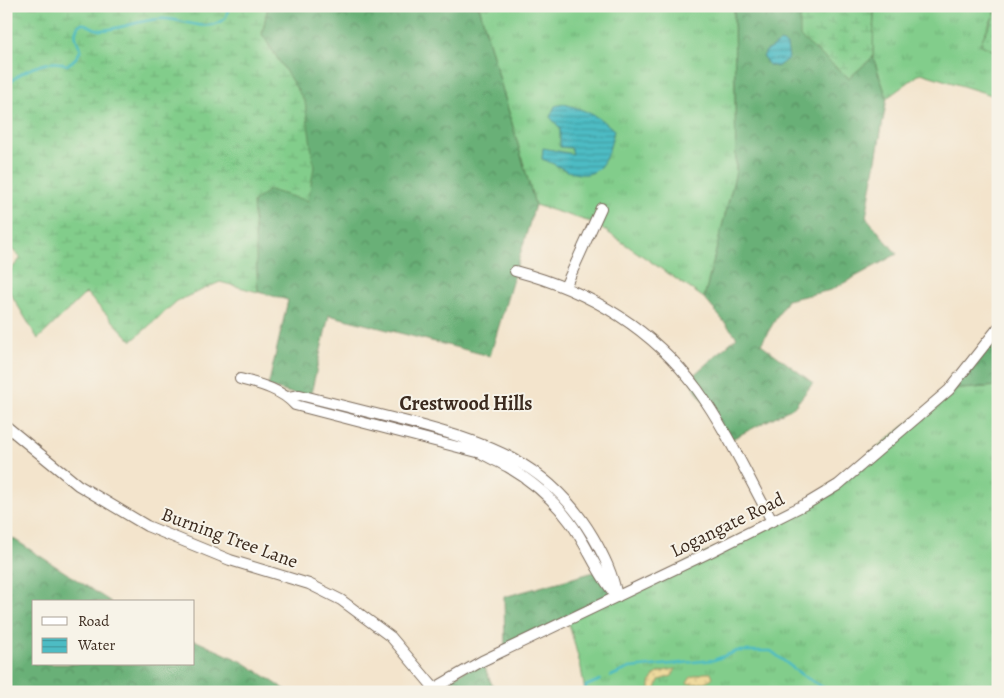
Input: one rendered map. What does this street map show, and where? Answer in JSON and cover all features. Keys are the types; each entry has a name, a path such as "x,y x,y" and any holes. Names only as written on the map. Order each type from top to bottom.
{"street":[{"path":"565,287 601,208"},
{"path":"514,271 584,295 626,320 654,342 679,367 712,412 772,521"},
{"name":"Logangate Road","path":"431,690 482,661 772,521 838,485 949,390 998,328"},
{"path":"240,379 261,384 288,397 300,395 448,433 482,449 523,463 543,478 575,511 593,538 614,578 617,596"},
{"name":"Burning Tree Lane","path":"6,426 78,485 147,526 230,560 309,584 341,600 391,637 431,690"}],"green space":[{"path":"6,6 268,6 262,34 305,102 314,167 308,201 269,190 253,202 258,292 220,282 177,301 132,341 86,293 38,339 6,286 6,275 21,258 6,244"},
{"path":"268,6 479,6 535,205 490,356 329,315 310,398 268,387 288,300 258,292 253,202 269,190 305,102 262,34"},
{"path":"479,6 734,6 736,172 704,298 594,223 535,205"},
{"path":"734,6 808,6 800,19 831,63 849,78 873,57 887,98 866,217 897,254 831,290 787,300 761,344 813,383 794,407 728,441 689,379 737,337 704,298 736,172"},
{"path":"808,6 874,6 873,57 849,78 800,37 800,19"},
{"path":"874,6 998,6 980,44 998,53 998,97 921,73 887,98 873,57"},
{"path":"998,8 998,53 980,44"},
{"path":"998,328 998,386 949,390"},
{"path":"998,386 998,692 585,692 581,668 568,620 808,503 949,390"},
{"path":"6,534 108,600 32,600 32,666 195,666 195,640 243,662 289,692 6,692"},
{"path":"598,571 617,597 505,650 504,597"},
{"path":"482,661 495,692 428,692"}],"sand":[{"path":"676,669 672,676 659,680 655,692 650,689 650,683 654,676 658,673"},
{"path":"711,673 713,677 701,683 687,683 691,677"}],"water":[{"path":"781,42 787,45 789,58 777,67 769,65 763,57 766,51"},
{"path":"564,104 590,114 614,130 604,161 600,167 588,174 574,173 542,159 543,148 573,154 571,148 560,147 560,128 550,117 555,106"}],"waterway":[{"path":"6,89 17,77 34,68 52,63 67,65 74,60 81,49 75,33 80,24 86,24 102,30 159,19 198,25 213,25 224,19 229,6"},
{"path":"611,676 630,668 714,660 737,651 771,651 802,675 831,692"},
{"path":"585,692 586,686 600,680"}],"district":[{"name":"Crestwood Hills","path":"466,403"}]}
